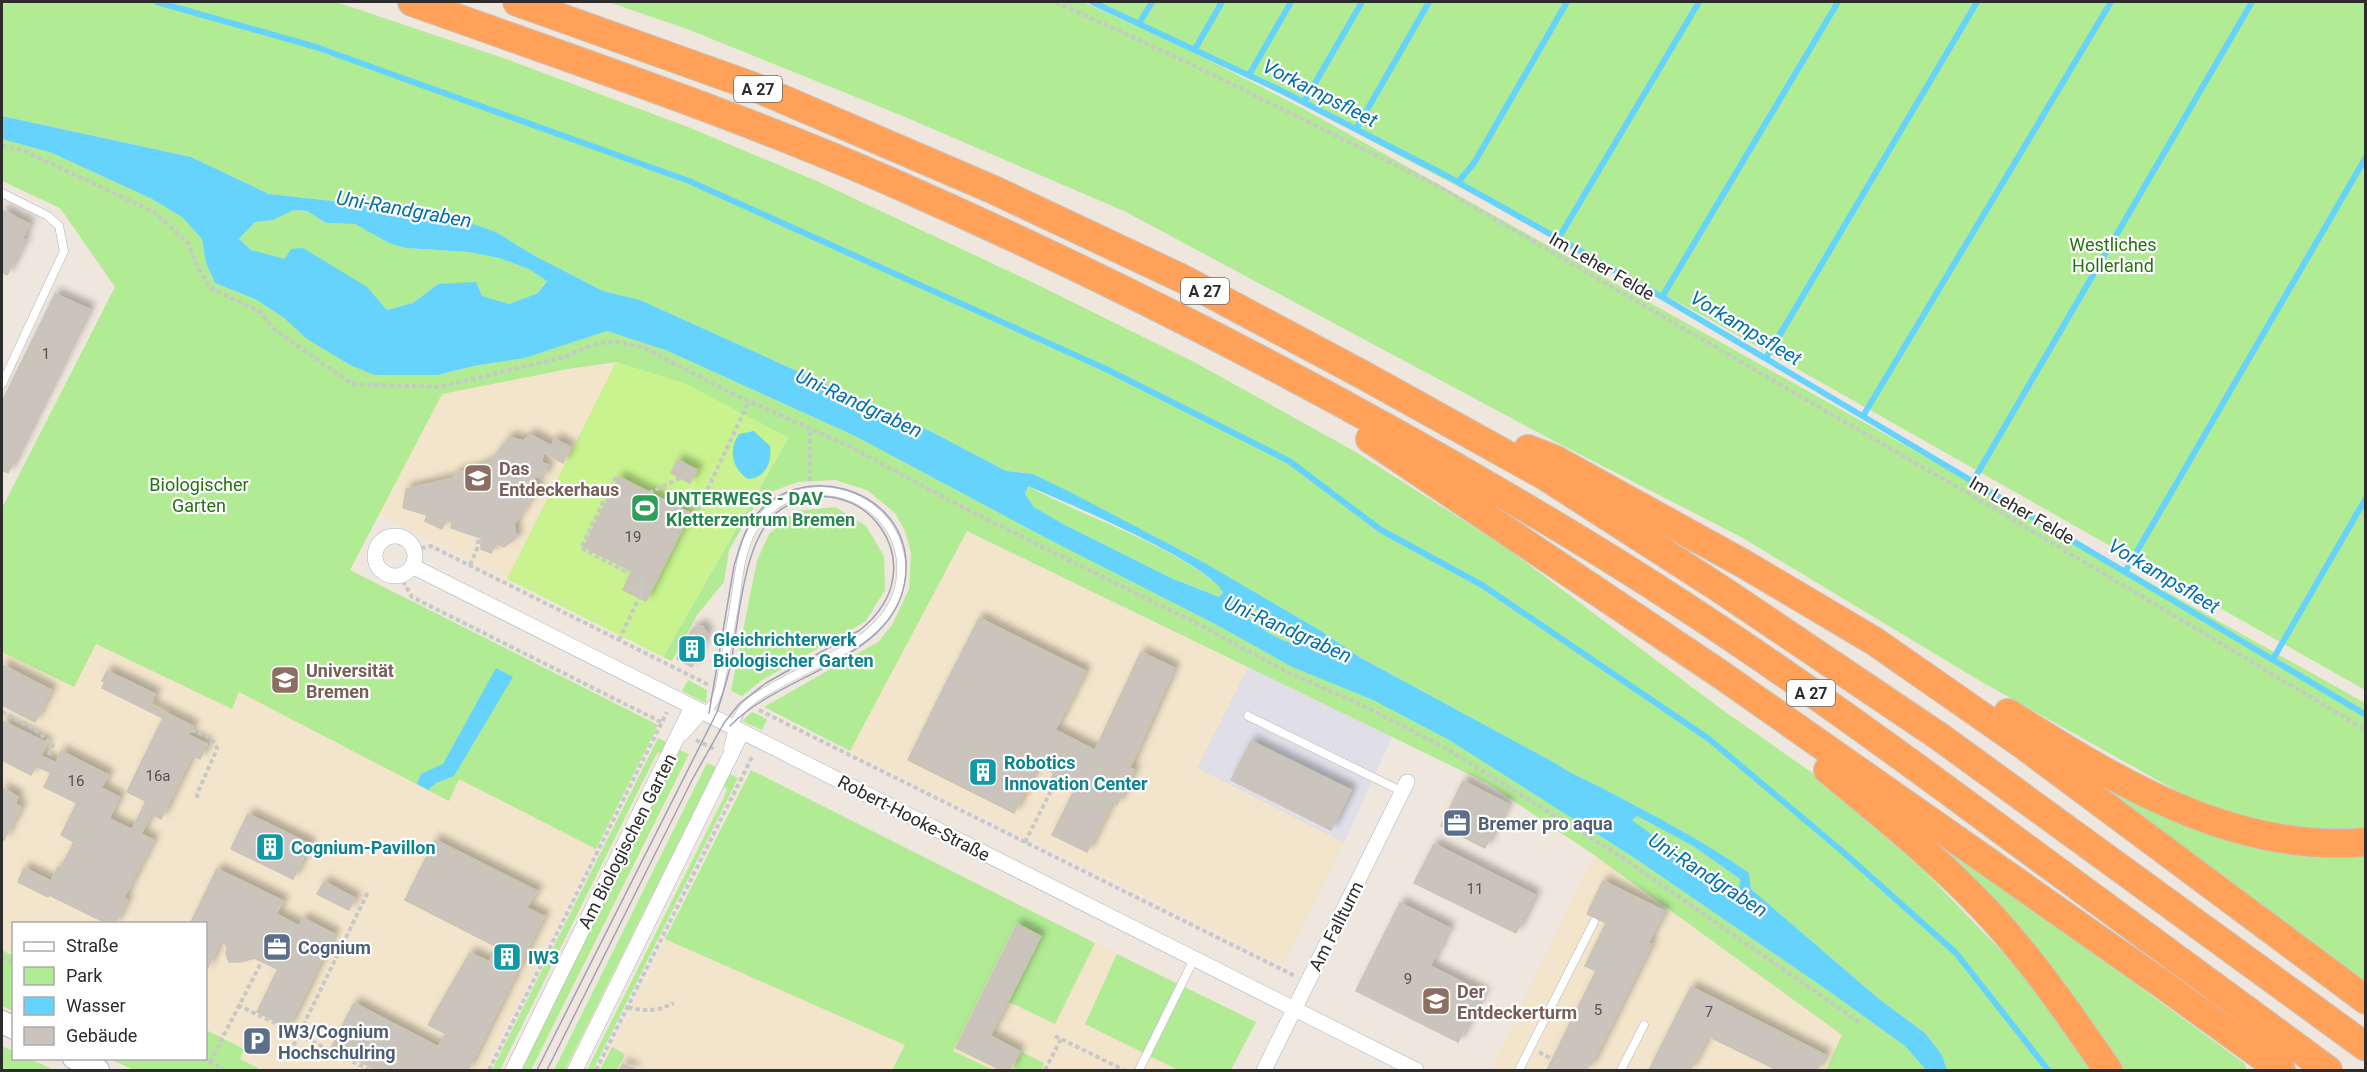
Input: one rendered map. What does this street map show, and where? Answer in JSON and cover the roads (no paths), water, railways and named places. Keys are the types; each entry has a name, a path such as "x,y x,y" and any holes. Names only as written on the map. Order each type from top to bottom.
{"highway":[{"name":"A 27","path":"411,2 741,120 886,180 1048,254 1264,361 1474,478 1597,551 1718,628 1916,767 2328,1071"},
{"name":"A 27","path":"517,2 752,86 994,190 1183,279 1545,476 1729,594 1940,737 2366,1047"},
{"path":"1264,361 1293,396 1383,448 1723,676 2143,970 2281,1071"},
{"path":"1412,402 1554,459 1744,564 1874,641 2022,744 2366,1000"},
{"path":"1874,641 1938,669 2119,779 2196,816 2264,837 2332,845 2366,842"},
{"path":"1723,676 1733,696 1848,787 1952,878 2006,932 2045,980 2108,1071"}],"street":[{"name":"Robert-Hooke-Straße","path":"391,537 405,539 413,550 406,570 393,576 380,570 376,564 376,550 384,539 391,537"},
{"name":"Robert-Hooke-Straße","path":"406,570 674,698 1416,1071"},
{"name":"Am Biologischen Garten","path":"513,1071 672,752 698,710"},
{"path":"575,1071 727,761 738,730"},
{"name":"Am Fallturm","path":"1264,1071 1405,787"},
{"path":"76,1060 98,1071"}],"lane":[{"path":"2,193 54,221 59,226 64,251 2,384"},
{"path":"698,710 714,702 719,690 741,566 747,542 755,525 770,510 788,498 810,491 831,491 848,495 866,504 881,517 891,530 900,559 901,571 896,596 889,610 875,628 858,641 781,682 747,704 738,730"},
{"path":"1248,716 1405,787"},
{"path":"1519,1071 1594,922"},
{"path":"1139,1071 1194,959"},
{"path":"1622,1071 1644,1025"}],"water":[{"name":"Uni-Randgraben","path":"2,116 191,157 269,194 442,213 496,232 535,256 603,291 640,300 932,432 1006,471 1033,474 1205,563 1321,631 1361,658 1661,819 1732,861 1749,873 1751,889 1879,999 1925,1033 1942,1055 1947,1070 1926,1070 1905,1046 1830,992 1633,857 1449,740 1373,700 1292,667 1215,624 1048,539 855,436 668,351 607,331 525,358 474,366 438,375 375,375 350,365 307,339 284,318 255,299 215,283 206,263 202,239 182,217 152,199 52,153 2,139","holes":["294,210 307,211 326,223 355,224 389,243 406,248 468,252 499,258 529,269 547,281 538,293 509,304 482,296 476,282 438,284 413,303 387,310 367,287 303,248 291,249 285,259 251,250 239,239 255,222 273,220","1028,486 1164,549 1212,579 1223,592 1219,597 1171,578 1063,524 1034,507 1025,494","1245,603 1300,634 1307,640 1306,646 1288,642 1270,633 1238,611 1239,604","1637,816 1693,846 1740,879 1739,888 1722,887 1632,820"]},
{"path":"754,431 770,446 770,458 766,468 759,476 748,479 738,470 733,452 739,434"},
{"path":"496,668 513,677 454,776 436,783 428,790 417,784 421,774 443,764"}],"waterway":[{"path":"157,2 316,47 689,181 1106,369 1289,461 1381,530 1482,585 1709,739 1843,852 1956,953 2048,1070"},
{"name":"Vorkampsfleet","path":"1092,2 1280,90 1445,175 1662,297 2366,715"},
{"path":"1140,22 1152,2"},
{"path":"1195,49 1222,2"},
{"path":"1249,75 1291,2"},
{"path":"1304,102 1362,2"},
{"path":"1356,129 1429,2"},
{"path":"1458,182 1474,163 1567,2"},
{"path":"1558,239 1699,2"},
{"path":"1662,297 1838,2"},
{"path":"1766,358 1977,2"},
{"path":"1863,416 2111,2"},
{"path":"1973,481 2252,2"},
{"path":"2125,572 2366,157"},
{"path":"2273,659 2366,498"}],"tram line":[{"path":"709,713 734,566 744,536 753,519 772,500 794,490 819,486 844,489 867,498 886,514 900,535 906,561 902,594 888,620 867,641 840,659 753,707 730,726"},
{"path":"537,1070 717,712 730,668 744,581 759,537 769,520 783,508 812,497 839,499 863,510 881,528 892,551 893,577 883,604 860,630 766,683 739,704 724,723 692,780 547,1070"}],"place":[{"name":"Das Entdeckerhaus","path":"478,478"},
{"name":"UNTERWEGS - DAV Kletterzentrum Bremen","path":"645,508"},
{"name":"Gleichrichterwerk Biologischer Garten","path":"692,649"},
{"name":"Universität Bremen","path":"285,680"},
{"name":"Robotics Innovation Center","path":"983,772"},
{"name":"Bremer pro aqua","path":"1457,823"},
{"name":"Cognium-Pavillon","path":"270,847"},
{"name":"Cognium","path":"277,947"},
{"name":"IW3","path":"507,957"},
{"name":"Der Entdeckerturm","path":"1436,1001"},
{"name":"IW3/Cognium Hochschulring","path":"257,1041"}],"park label":[{"name":"Westliches Hollerland","path":"2113,254"},
{"name":"Biologischer Garten","path":"199,494"}]}
